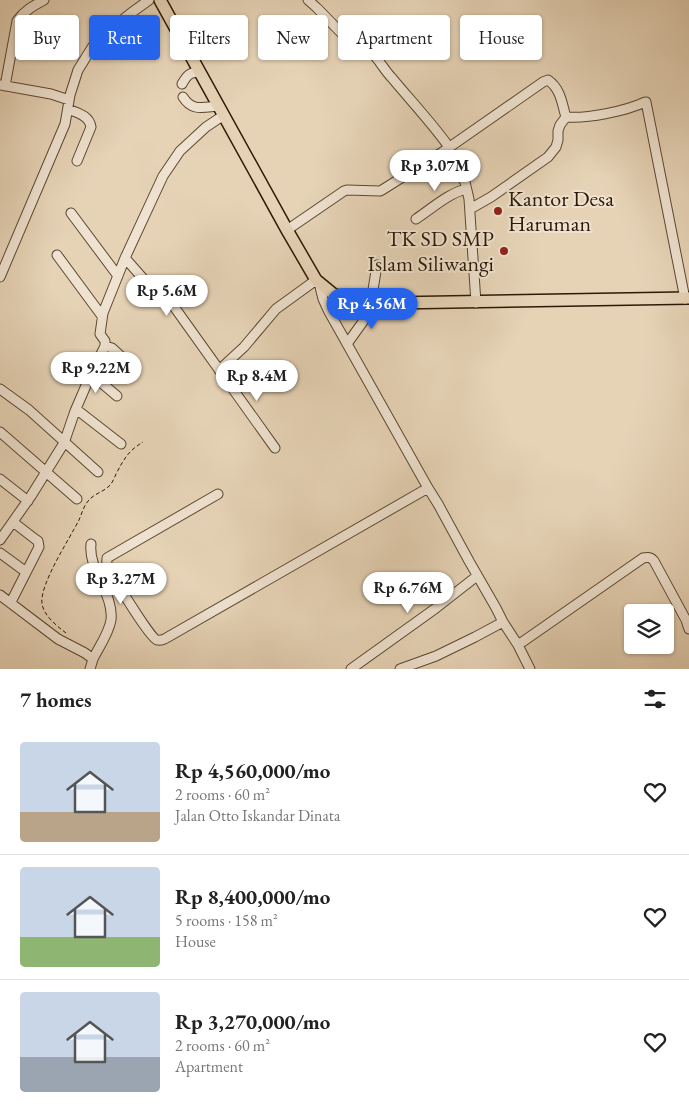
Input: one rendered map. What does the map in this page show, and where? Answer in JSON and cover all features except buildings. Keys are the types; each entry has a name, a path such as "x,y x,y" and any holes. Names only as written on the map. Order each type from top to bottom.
{"main road":[{"path":"160,0 287,230 318,282 333,294 347,299 393,304 687,298"}],"street":[{"path":"44,0 30,7 16,21 2,85 52,94 69,104 91,123 77,161"},
{"path":"0,277 65,124 78,70 99,38 149,0"},
{"path":"308,0 352,44 372,53 393,80 435,127 465,182 469,199 476,303"},
{"path":"182,84 186,76 191,72 200,72"},
{"path":"287,230 344,191 381,191 447,149 537,85 548,80 554,85 561,98 566,117"},
{"path":"183,96 190,106 221,110"},
{"path":"566,117 588,116 636,106 646,102 687,298"},
{"path":"0,540 3,528 12,522 28,501 64,443 76,409 105,346 105,342 100,334 102,316 125,258 163,176 180,151 221,110"},
{"path":"470,209 491,197 548,157 556,147 560,125 566,117"},
{"path":"416,219 460,190 466,189"},
{"path":"71,213 118,276"},
{"path":"57,255 102,316"},
{"path":"125,258 147,283 160,289 275,448"},
{"path":"347,344 374,302 377,265"},
{"path":"219,370 244,347 276,309 318,282 328,310 530,669"},
{"path":"105,346 112,348 134,368"},
{"path":"91,374 117,396"},
{"path":"0,389 29,410 98,472"},
{"path":"76,409 121,444"},
{"path":"0,432 77,499"},
{"path":"0,479 28,501"},
{"path":"218,494 107,558 108,565 115,578 145,627 155,639 162,640 168,637 428,488"},
{"path":"11,602 38,550 38,544 35,539 12,522"},
{"path":"90,669 111,620 111,612 102,583 91,558 91,544"},
{"path":"0,553 26,572"},
{"path":"518,645 647,557 651,558 654,562 686,620 689,629"},
{"path":"352,669 477,576"},
{"path":"0,595 58,639 93,659"},
{"path":"400,669 436,656 502,622"}],"path":[{"path":"66,634 49,617 42,603 43,594 54,565 88,501 92,496 111,484 124,459 133,448 143,442"}],"place":[{"name":"Kantor Desa Haruman","path":"498,211"},
{"name":"TK SD SMP Islam Siliwangi","path":"504,251"}]}
